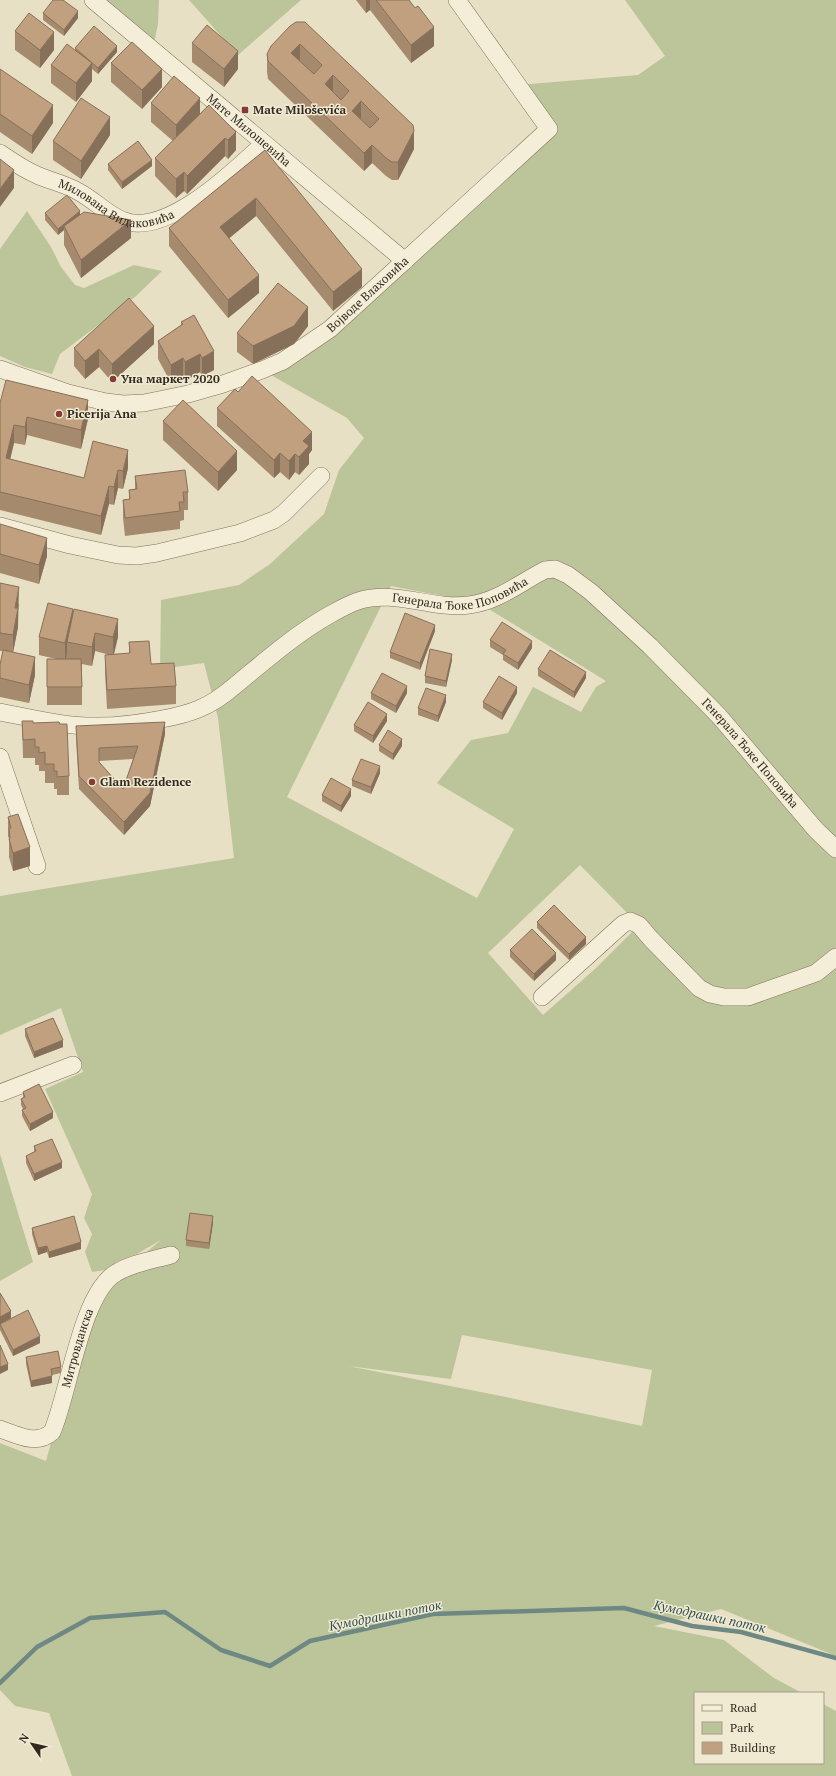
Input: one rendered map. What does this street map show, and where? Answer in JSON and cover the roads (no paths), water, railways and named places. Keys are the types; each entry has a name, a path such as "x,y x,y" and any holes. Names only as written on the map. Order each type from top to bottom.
{"street":[{"name":"Мате Милошевића","path":"92,0 405,261"},
{"name":"Војводе Влаховића","path":"0,369 68,393 106,402 123,404 144,403 209,389 262,370 283,361 330,329 549,129 457,0"},
{"name":"Милована Видаковића","path":"0,153 37,175 78,192 122,220 143,223 171,215 197,200 242,164 263,144"},
{"path":"0,526 70,545 118,555 137,556 156,553 240,533 274,520 284,513 321,476"},
{"name":"Генерала Ђоке Поповића","path":"0,712 66,724 98,726 141,723 184,715 202,709 217,700 287,642 321,620 357,601 383,596 435,604 469,605 493,599 545,570 554,569 568,575 591,592 666,662 719,716 816,830 836,849"},
{"path":"0,758 37,866"},
{"path":"542,997 623,924 630,921 639,925 700,988 710,994 724,997 748,997 816,973 836,957"},
{"path":"0,1093 73,1065"},
{"name":"Митровданска","path":"0,1429 35,1440 42,1439 52,1432 85,1320 101,1289 111,1276 122,1270 171,1255"}],"waterway":[{"name":"Кумодрашки поток","path":"0,1683 37,1647 90,1618 165,1612 221,1650 270,1666 310,1641 433,1614 624,1608 692,1626 741,1632 836,1658"}],"place":[{"name":"Mate Miloševića","path":"245,110"},
{"name":"Уна маркет 2020","path":"113,379"},
{"name":"Picerija Ana","path":"59,414"},
{"name":"Glam Rezidence","path":"92,782"}]}
